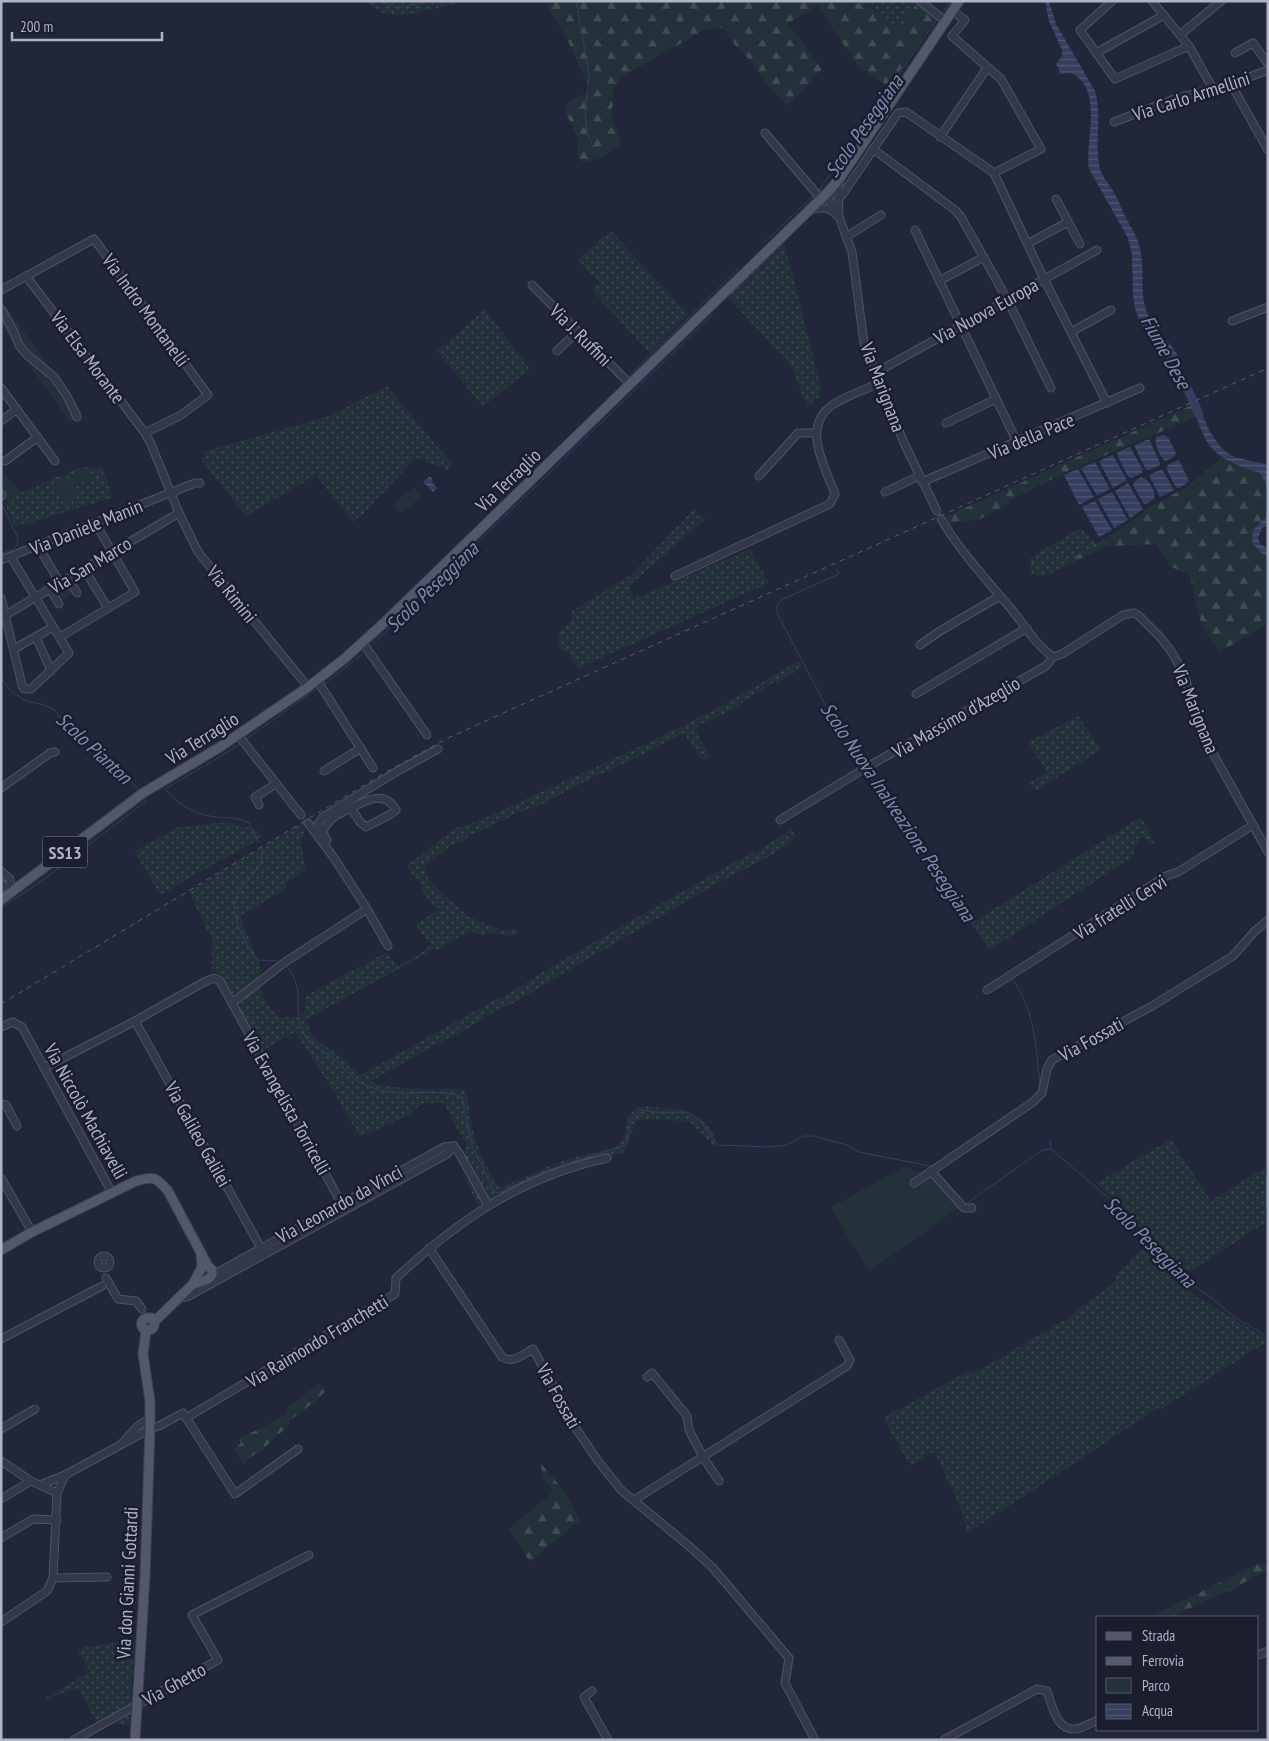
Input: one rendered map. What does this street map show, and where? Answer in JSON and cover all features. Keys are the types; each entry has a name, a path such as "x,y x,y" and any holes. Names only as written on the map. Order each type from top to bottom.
{"main road":[{"name":"Via Terraglio","path":"1,900 143,793 241,740 308,687 320,684 366,647 630,384 811,209 820,194 840,178 941,18 955,12 959,1"},
{"name":"Via Niccolò Machiavelli","path":"112,1194 136,1180 154,1178 159,1180 168,1191 200,1251 206,1272"},
{"path":"1,1250 32,1232 112,1194"},
{"path":"150,1428 150,1401 142,1355 144,1327 150,1330 154,1328 152,1320 206,1272"},
{"name":"Via don Gianni Gottardi","path":"135,1740 145,1576 150,1428"}],"street":[{"path":"920,1 941,18"},
{"path":"1112,1 1080,30 1116,79 1189,46"},
{"path":"1152,1 1189,46 1213,89"},
{"path":"1180,35 1221,1"},
{"path":"955,12 965,20 952,36 1001,79 1041,148 994,174"},
{"path":"1096,53 1164,16"},
{"name":"Via Carlo Armellini","path":"1236,53 1252,43 1268,64"},
{"path":"940,137 987,68"},
{"name":"Via Carlo Armellini","path":"1114,122 1177,98 1231,84 1268,70"},
{"path":"1231,84 1268,150"},
{"path":"765,133 820,194 833,193 838,201 898,113 906,112 994,174 1044,279 1107,403"},
{"path":"873,149 955,210 967,225 1007,299 1051,388"},
{"name":"Via Marignana","path":"837,216 840,178"},
{"name":"Via Marignana","path":"820,194 828,197 852,252 864,343 937,511"},
{"path":"1056,199 1080,244"},
{"path":"811,209 825,207 837,216"},
{"path":"846,237 881,215"},
{"path":"1027,244 1068,222"},
{"path":"915,230 1017,442"},
{"name":"Via Indro Montanelli","path":"26,276 94,239 208,395 146,436"},
{"name":"Via Nuova Europa","path":"875,372 1097,250"},
{"path":"939,281 984,257"},
{"path":"1,290 26,276"},
{"name":"Via Elsa Morante","path":"26,276 146,436"},
{"name":"Via J. Ruffini","path":"532,285 630,384"},
{"path":"1232,322 1268,307"},
{"path":"1,309 19,345 26,354 54,378 67,396 77,417"},
{"path":"1071,332 1111,310"},
{"path":"557,351 577,332"},
{"path":"675,576 830,504 835,494 821,460 816,438 819,421 825,411 832,405 880,383"},
{"path":"1,388 56,461"},
{"name":"Via della Pace","path":"923,480 1017,442 1140,388"},
{"path":"946,423 996,399"},
{"path":"1,421 17,409"},
{"path":"759,476 798,433 817,434"},
{"name":"Via Rimini","path":"146,436 178,513 198,552 308,687"},
{"path":"5,461 38,437"},
{"path":"885,492 923,480"},
{"path":"171,493 195,483 200,484"},
{"name":"Via Daniele Manin","path":"1,560 171,493"},
{"name":"Via San Marco","path":"3,616 178,513"},
{"path":"941,518 961,550 1041,647 1053,657"},
{"path":"60,637 135,592 96,524"},
{"path":"38,546 60,583"},
{"path":"1,598 3,616 14,649 22,685 24,689 31,690 69,653 11,557"},
{"path":"84,569 108,608"},
{"path":"68,578 77,593"},
{"path":"50,590 58,604"},
{"path":"920,645 1000,596"},
{"name":"Via Marignana","path":"1053,657 1062,654 1123,615 1134,613 1138,615 1160,637 1171,651 1183,672 1205,739 1268,852"},
{"path":"14,649 53,627"},
{"path":"916,694 1027,628"},
{"path":"36,637 51,671"},
{"path":"366,647 427,735"},
{"name":"Via Massimo d'Azeglio","path":"780,820 865,769 1046,666 1053,657"},
{"path":"320,684 373,768"},
{"path":"241,740 301,815"},
{"path":"324,771 361,748"},
{"path":"325,845 327,840 318,824 323,817 396,772 438,749"},
{"path":"1,788 50,753 55,752"},
{"path":"259,805 255,797 276,784"},
{"path":"322,832 339,813 369,799 377,798 388,802 396,810 366,826 360,822 351,808"},
{"path":"308,823 325,845 367,909 388,946"},
{"name":"Via fratelli Cervi","path":"987,990 1166,876 1178,872 1253,825"},
{"path":"1,871 10,879 21,881 32,878"},
{"path":"10,879 12,892"},
{"path":"1,884 12,892"},
{"path":"232,1003 283,964 367,909"},
{"name":"Via Fossati","path":"914,1183 1034,1102 1042,1093 1047,1070 1052,1060 1152,1006 1233,956 1254,932 1268,920"},
{"name":"Via Evangelista Torricelli","path":"135,1021 206,980 214,978 220,982 346,1210"},
{"path":"44,1068 135,1021"},
{"name":"Via Galileo Galilei","path":"135,1021 265,1254"},
{"name":"Via Niccolò Machiavelli","path":"1,1027 10,1022 20,1025 112,1194"},
{"path":"1,1104 6,1105 17,1126"},
{"path":"178,1298 187,1297 346,1210 447,1154 454,1146 488,1205"},
{"name":"Via Leonardo da Vinci","path":"206,1272 225,1266 444,1147 454,1146"},
{"path":"429,1248 496,1200 541,1179 583,1164 607,1158"},
{"path":"934,1170 964,1208 972,1208"},
{"path":"1,1178 32,1232"},
{"name":"Via Fossati","path":"429,1248 502,1357 508,1361 513,1360 533,1349 577,1430 621,1490 690,1546 713,1568 789,1658 785,1682 815,1740"},
{"name":"Via Raimondo Franchetti","path":"150,1428 160,1426 183,1414 186,1418 395,1294 396,1278 429,1248"},
{"path":"106,1278 109,1260 107,1257 101,1256 98,1261 106,1278 118,1299 136,1301 152,1320"},
{"path":"1,1339 102,1286"},
{"path":"142,1309 144,1327"},
{"path":"634,1500 847,1366 850,1360 838,1340"},
{"path":"647,1377 652,1373 687,1416 689,1430 719,1481"},
{"path":"1,1429 35,1409"},
{"path":"120,1446 138,1426 150,1418"},
{"path":"186,1418 235,1494 298,1450"},
{"path":"40,1486 120,1446 150,1428"},
{"path":"1,1461 31,1482 57,1493"},
{"path":"1,1622 47,1591 53,1578 57,1493 65,1475"},
{"path":"1,1500 31,1482"},
{"path":"1,1538 33,1520 57,1520"},
{"name":"Via Ghetto","path":"74,1740 218,1660 192,1615 309,1555"},
{"path":"53,1578 107,1577"},
{"path":"944,1740 1037,1689 1047,1691 1059,1723 1066,1728 1076,1729 1096,1721"},
{"path":"592,1691 584,1697 608,1740"}],"green space":[{"path":"364,1 468,1 406,15 382,13"},
{"path":"549,1 854,1 872,8 895,26 904,27 907,24 906,16 919,2 940,11 889,87 858,66 817,5 788,23 822,69 787,106 768,85 750,60 737,48 723,28 706,29 620,78 612,93 614,100 611,112 620,138 620,145 597,159 582,162 577,155 577,138 564,108 569,102 589,91 589,87 567,39 548,8"},
{"path":"854,1 919,2 909,13 904,27 899,27 873,8"},
{"path":"608,232 612,232 688,314 650,354 592,290 600,283 577,260"},
{"path":"784,242 822,390 819,392 820,396 807,407 791,366 727,296"},
{"path":"1,300 83,413 70,422 1,326"},
{"path":"485,309 530,369 483,407 437,351"},
{"path":"387,386 452,464 447,470 416,458 353,522 316,475 246,516 200,458 206,456 203,452 329,416"},
{"path":"1192,405 1196,417 1066,472 1011,500 1009,504 978,520 958,522 951,526 945,517"},
{"path":"1222,457 1234,464 1260,473 1268,487 1268,515 1253,530 1261,553 1268,556 1268,624 1220,652 1202,627 1190,576 1170,566 1157,544 1108,546 1066,566 1070,560 1137,518 1147,509 1188,486"},
{"path":"84,467 97,469 101,467 112,498 15,527 4,500"},
{"path":"85,469 90,479 74,486 69,476"},
{"path":"1,470 21,492 4,500 1,498"},
{"path":"67,477 77,499 64,505 54,483"},
{"path":"414,487 422,497 399,514 392,504"},
{"path":"694,509 706,519 629,586 634,599 750,549 769,583 579,668 571,660 569,652 561,650 558,639 560,632 572,619 572,611 631,575"},
{"path":"1081,528 1097,544 1070,560 1066,566 1043,577 1031,573 1030,558"},
{"path":"67,581 74,593 59,602 52,590"},
{"path":"799,661 802,666 778,683 776,681 728,712 703,723 695,729 709,756 704,760 700,758 684,733 536,807 517,813 470,835 464,841 451,845 424,867 432,884 468,916 499,929 517,929 518,934 508,936 492,932 482,936 470,931 305,1020 314,1038 337,1054 361,1075 494,1000 507,995 547,969 752,852 754,854 791,829 796,837 772,855 718,883 510,1005 499,1009 462,1032 435,1045 371,1082 403,1088 463,1089 468,1099 477,1144 496,1184 501,1187 568,1159 616,1146 623,1138 630,1115 634,1110 643,1106 679,1109 692,1114 710,1128 716,1140 715,1147 689,1122 656,1119 637,1120 624,1152 602,1161 569,1168 480,1211 466,1180 475,1174 464,1153 467,1144 463,1140 444,1103 423,1103 407,1116 360,1137 339,1100 295,1032 262,1051 214,970 211,971 213,942 189,892 307,820 301,844 306,869 286,882 286,888 240,917 260,964 262,997 279,1018 300,1017 301,1009 304,1018 305,998 309,994 387,952 398,966 419,955 432,944 420,932 416,924 439,909 426,896 420,880 412,875 407,865 456,828 505,809 675,730"},
{"path":"1079,716 1100,750 1036,791 1028,783 1047,773 1028,742"},
{"path":"1141,817 1156,845 1141,837 1133,851 1135,855 991,949 973,922"},
{"path":"227,822 257,830 263,837 160,895 134,851 179,827"},
{"path":"1171,1139 1211,1201 1268,1165 1268,1224 1266,1222 1182,1277 1191,1293 1259,1334 1268,1335 1268,1341 1160,1410 1158,1408 968,1533 962,1512 935,1452 910,1466 883,1418 966,1372 972,1374 1068,1318 1116,1281 1116,1275 1152,1238 1142,1224 1096,1183"},
{"path":"903,1167 928,1174 932,1171 960,1209 870,1271 830,1208"},
{"path":"319,1384 326,1387 326,1391 290,1420 287,1428 243,1465 234,1449 241,1443 239,1438 262,1428 286,1413 287,1407"},
{"path":"540,1462 564,1491 580,1520 530,1562 509,1529 554,1491 544,1480"},
{"path":"1263,1563 1266,1565 1267,1570 1231,1590 1174,1616 1149,1616 1156,1614 1255,1565"},
{"path":"134,1639 130,1725 96,1722 78,1688 42,1700 90,1671 77,1649"}],"water":[{"path":"1045,1 1049,1 1056,24 1095,91 1098,109 1098,155 1100,168 1117,197 1137,239 1142,259 1143,293 1146,310 1155,327 1178,356 1182,375 1194,395 1187,398 1170,364 1141,324 1135,309 1132,254 1128,238 1089,169 1091,118 1087,91 1081,81 1071,73 1061,74 1056,64 1062,56 1062,50 1049,21"},
{"path":"1197,403 1212,435 1223,449 1238,458 1265,464 1268,467 1268,487 1260,473 1239,466 1214,451 1201,430 1192,405"},
{"path":"1163,435 1168,437 1176,453 1174,457 1165,461 1159,453 1156,443 1156,437"},
{"path":"1149,439 1160,465 1146,470 1135,445"},
{"path":"1130,447 1142,468 1142,473 1132,478 1128,477 1117,455 1118,452"},
{"path":"1113,455 1127,480 1113,488 1099,461"},
{"path":"1178,460 1189,481 1178,488 1175,486 1166,468"},
{"path":"1095,462 1110,489 1097,496 1081,468"},
{"path":"1078,469 1094,497 1079,505 1064,475"},
{"path":"1162,469 1174,490 1160,497 1149,475"},
{"path":"430,476 437,488 433,492 423,482"},
{"path":"1141,477 1150,483 1154,493 1154,499 1146,504 1143,503 1133,485"},
{"path":"1128,483 1143,509 1130,518 1115,491"},
{"path":"1112,492 1128,520 1114,528 1098,499"},
{"path":"1095,501 1112,530 1099,537 1082,507"},
{"path":"1268,515 1268,525 1262,528 1258,538 1260,544 1268,549 1268,556 1261,553 1252,542 1253,530"}],"waterway":[{"path":"381,1 398,8 431,1"},
{"name":"Scolo Nuova Inalveazione Peseggiana","path":"576,1 589,77 585,109 587,133 593,147"},
{"name":"Scolo Peseggiana","path":"941,14 951,1"},
{"name":"Scolo Peseggiana","path":"819,190 937,19"},
{"name":"Scolo Peseggiana","path":"766,241 814,195"},
{"name":"Scolo Peseggiana","path":"628,377 739,268"},
{"name":"Scolo Peseggiana","path":"369,648 713,314"},
{"name":"Fiume Dese","path":"1186,385 1199,414"},
{"name":"Scolo Pianton","path":"1,502 17,536 18,544 13,549 1,554"},
{"name":"Scolo Nuova Inalveazione Peseggiana","path":"837,570 839,574 783,599 777,606 777,613 827,708 864,767"},
{"name":"Scolo Peseggiana","path":"323,685 365,652"},
{"name":"Scolo Pianton","path":"1,675 12,692 26,701 41,704 55,710 74,735 102,752 139,790"},
{"name":"Scolo Peseggiana","path":"245,740 319,687"},
{"name":"Scolo Peseggiana","path":"205,766 240,744"},
{"name":"Scolo Peseggiana","path":"202,767 165,789 175,800 200,814 237,819 249,823 258,842"},
{"name":"Scolo Nuova Inalveazione Peseggiana","path":"866,770 885,801 990,948"},
{"name":"Scolo Pianton","path":"1,908 43,880 146,801 145,798"},
{"name":"Scolo Peseggiana","path":"262,849 261,862 258,868 237,895 235,902 236,920 243,938 257,960 278,961 281,963"},
{"name":"Scolo Peseggiana","path":"286,966 293,975 296,984 299,1022 302,1031 311,1043 333,1058 359,1082 390,1092 450,1093 462,1097 472,1145 494,1192 498,1193 538,1174 571,1162 624,1146 627,1142 630,1120 641,1110 663,1113 687,1112 700,1120 719,1145 768,1147 787,1145 804,1136 814,1136 847,1145 859,1152 933,1168"},
{"name":"Scolo Nuova Inalveazione Peseggiana","path":"1012,978 1020,991 1030,1017 1040,1084"},
{"name":"Scolo Nuova Inalveazione Peseggiana","path":"1050,1140 1051,1149"},
{"name":"Scolo Peseggiana","path":"963,1203 966,1204 1042,1150 1051,1149 1137,1222 1179,1276 1212,1298 1234,1317 1262,1333"}],"railway":[{"path":"1,1004 386,772 448,738 1268,368"}]}
